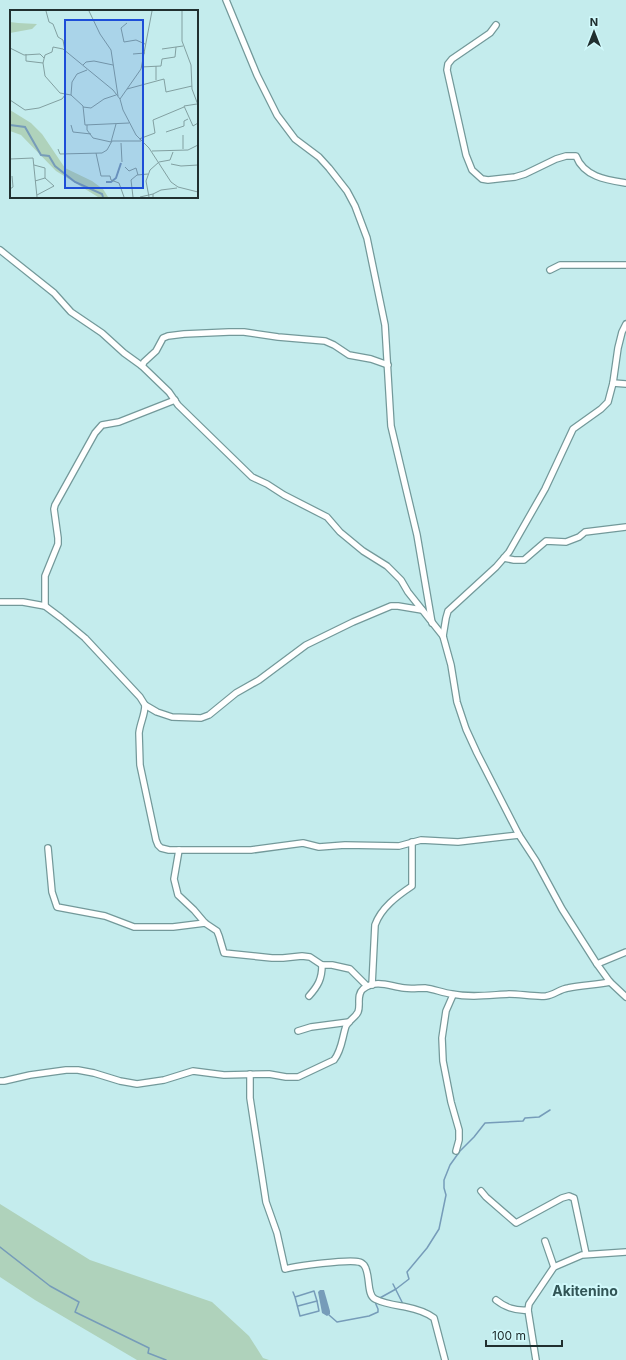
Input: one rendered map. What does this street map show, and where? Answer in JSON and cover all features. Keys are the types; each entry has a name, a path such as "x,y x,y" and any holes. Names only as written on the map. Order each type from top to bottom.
{"street":[{"path":"226,0 257,75 277,114 295,140 319,157 347,191 355,206 367,238 385,325 391,426 417,535 432,623"},
{"path":"496,25 490,33 452,59 448,64 447,70 466,155 472,170 482,179 503,179 525,174 556,159 566,156 576,156 580,164 597,177 626,183"},
{"path":"0,250 54,293 71,312 102,333 162,384 175,400 252,477 327,517 340,532 363,551 387,566 401,580 408,592 443,636"},
{"path":"550,270 560,266 626,265"},
{"path":"626,324 622,332 618,348 613,383 610,397 606,405 573,429 545,489 514,543 504,558 448,611 443,636 457,702 466,729 497,794 518,835 536,862 562,909 610,982 626,997"},
{"path":"142,366 144,362 156,351 163,338 168,336 229,332 244,332 278,337 326,341 334,344 349,355 371,359 388,365"},
{"path":"613,383 626,384"},
{"path":"45,606 45,576 58,544 54,509 55,505 95,433 102,424 119,422 175,400"},
{"path":"504,558 524,560 546,541 566,542 579,537 585,532 626,527"},
{"path":"0,602 23,602 45,606 62,618 85,638 136,692 145,705 172,717 201,718 209,715 236,693 259,680 306,645 335,630 391,606 422,610"},
{"path":"145,705 143,718 139,727 140,765 158,845 162,848 179,850 251,850 303,843 319,847 345,845 399,846 421,840 458,842 518,835"},
{"path":"369,986 375,925 378,917 385,908 412,886 412,842"},
{"path":"48,848 52,892 57,907 105,916 134,927 173,927 205,923"},
{"path":"179,850 174,879 179,897 194,910 205,923 217,931 224,953 283,958 302,956 310,958 322,965 332,965 350,969 369,986"},
{"path":"597,964 626,952"},
{"path":"309,996 317,988 320,981 322,965"},
{"path":"0,1081 66,1070 88,1072 137,1084 164,1080 193,1071 224,1075 269,1074 286,1077 298,1077 334,1060 340,1050 349,1022 357,1013 361,992 369,986 381,983 405,988 426,988 453,995 467,996 510,994 544,996 553,995 566,988 598,985 610,982"},
{"path":"453,995 446,1011 442,1038 444,1061 451,1102 459,1130 459,1140 456,1151"},
{"path":"298,1031 311,1027 349,1022"},
{"path":"250,1074 250,1098 266,1202 277,1233 285,1269 360,1262 366,1270 373,1298 382,1302 416,1309 434,1318 445,1360"},
{"path":"482,1191 486,1197 516,1223 562,1198 570,1196 574,1198 586,1254"},
{"path":"545,1241 554,1267"},
{"path":"536,1360 528,1310 529,1304 554,1267 586,1254 626,1252"},
{"path":"496,1300 509,1309 518,1311 528,1310"}],"green space":[{"path":"0,1204 90,1260 212,1302 249,1336 263,1358 269,1360 137,1360 35,1300 0,1277"}],"water":[{"path":"320,1290 324,1290 330,1311 330,1314 327,1316 322,1313 318,1292"}],"waterway":[{"path":"378,1299 396,1289 409,1279 407,1272 427,1248 439,1229 446,1195 444,1180 450,1165 460,1151 485,1123 523,1121 525,1118 539,1117 550,1110"},
{"path":"0,1247 50,1286 79,1302 75,1312 149,1348 148,1353 166,1360"},
{"path":"393,1284 403,1304 401,1304"},
{"path":"293,1292 295,1297 314,1291 319,1311 300,1316 295,1297"},
{"path":"298,1306 317,1301"},
{"path":"329,1315 337,1322 369,1316 378,1312 375,1302"}],"district":[{"name":"Akitenino","path":"585,1291"}]}
